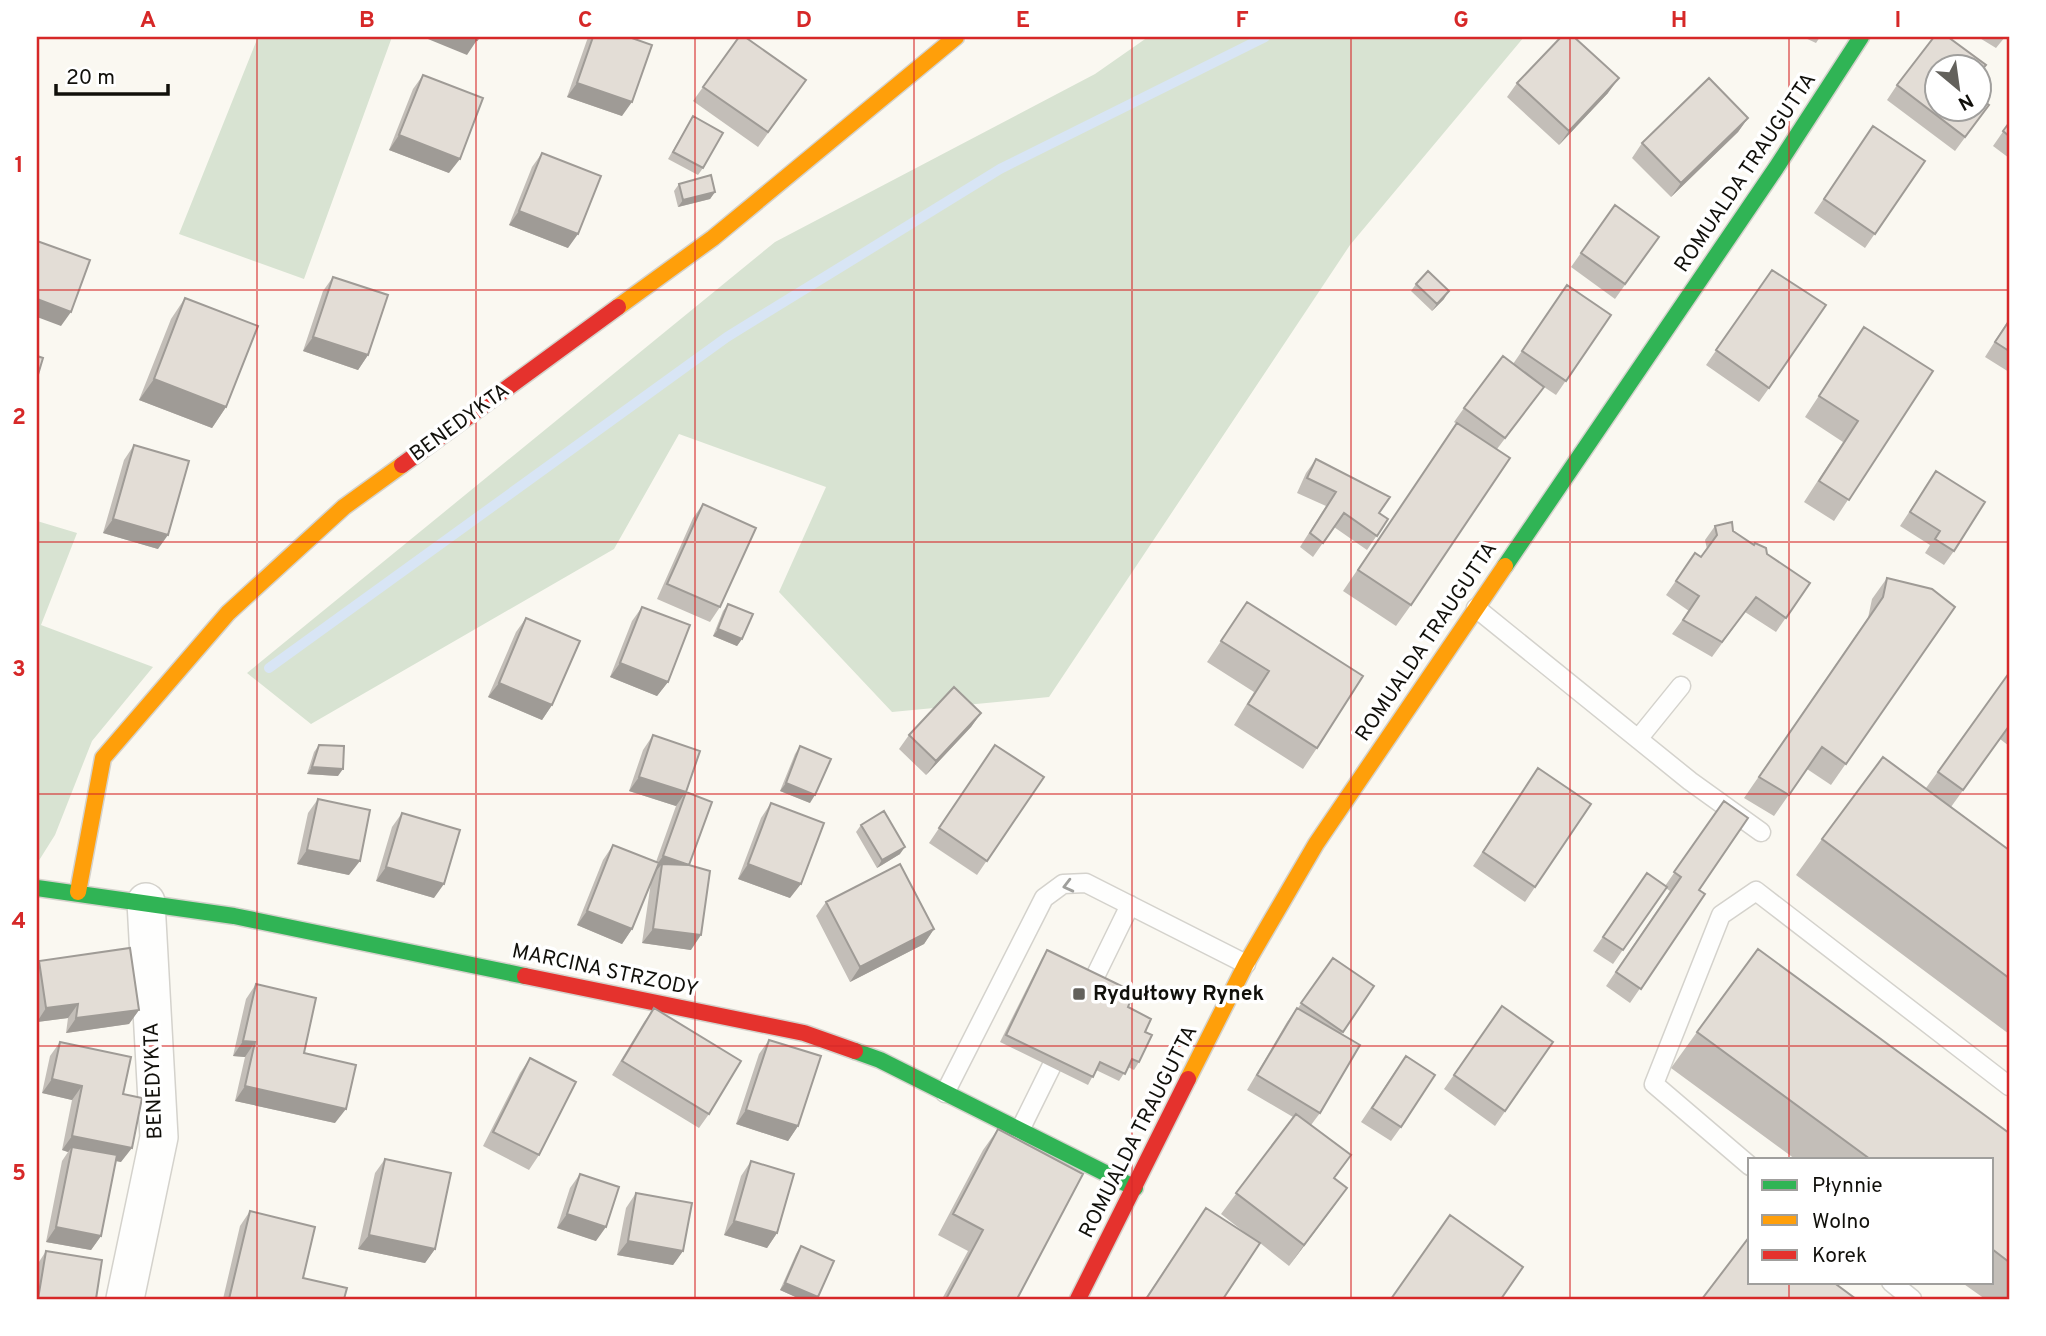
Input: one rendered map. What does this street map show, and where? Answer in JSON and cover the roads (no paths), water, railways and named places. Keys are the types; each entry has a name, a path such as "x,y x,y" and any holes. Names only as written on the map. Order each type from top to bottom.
{"street":[{"name":"BENEDYKTA","path":"78,892 103,758 228,613 344,507 713,238 956,37"},
{"name":"ROMUALDA TRAUGUTTA","path":"1078,1299 1246,964 1316,844 1776,168 1861,37"},
{"name":"MARCINA STRZODY","path":"37,888 234,916 804,1033 843,1044 1135,1188"},
{"name":"BENEDYKTA","path":"125,1299 159,1138 146,902"}],"lane":[{"path":"1476,608 1638,739 1760,832"},
{"path":"1638,739 1681,686"},
{"path":"945,1093 1044,898 1063,884 1086,883 1246,964"},
{"path":"1748,1164 1654,1084 1721,915 1756,891 2009,1086"},
{"path":"1020,1130 1130,905"},
{"path":"1893,1284 1912,1299"}],"waterway":[{"path":"269,668 727,337 1000,169 1265,37"}],"place":[{"name":"Rydułtowy Rynek","path":"1079,994"}]}
